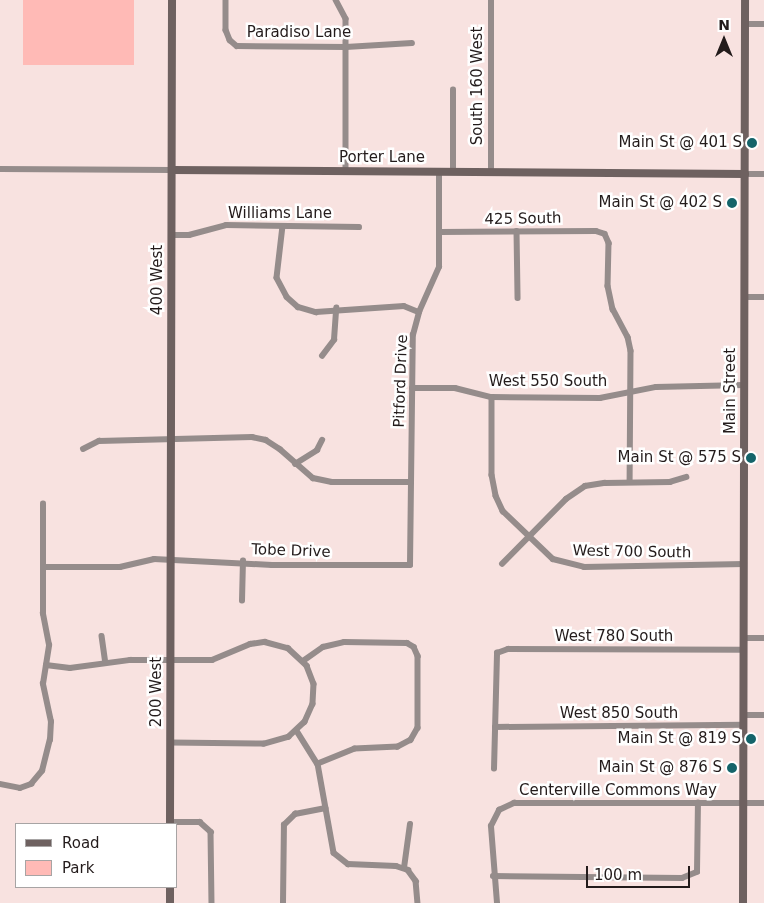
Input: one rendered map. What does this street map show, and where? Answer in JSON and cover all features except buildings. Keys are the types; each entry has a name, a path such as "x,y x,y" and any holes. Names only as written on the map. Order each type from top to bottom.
{"main road":[{"name":"400 West","path":"172,0 172,560"},
{"name":"Main Street","path":"743,903 746,0"},
{"name":"Porter Lane","path":"172,170 745,174"},
{"name":"200 West","path":"170,823 172,560"},
{"path":"170,888 170,903"}],"street":[{"name":"Paradiso Lane","path":"226,0 226,30 230,40 237,46 346,47 412,43"},
{"path":"336,0 346,19 346,171"},
{"name":"South 160 West","path":"491,0 491,172"},
{"path":"746,24 764,24"},
{"path":"453,90 453,172"},
{"name":"Porter Lane","path":"0,170 172,170"},
{"name":"Pitford Drive","path":"410,565 413,336 419,312 439,267 439,172"},
{"name":"Porter Lane","path":"745,174 764,174"},
{"name":"Williams Lane","path":"172,234 189,234 226,225 359,227"},
{"path":"283,226 284,242 276,267 280,287 298,307 316,312 336,308 404,306 419,312"},
{"path":"517,231 518,298"},
{"name":"425 South","path":"440,232 596,231 604,234 609,243 608,286 613,309 628,337 631,391"},
{"path":"745,297 764,297"},
{"path":"322,356 334,340 336,308"},
{"name":"West 550 South","path":"412,388 455,388 492,397 600,398 656,387 744,385"},
{"path":"630,482 631,391"},
{"name":"West 700 South","path":"492,397 492,475 496,496 503,511 553,559 584,568 744,564"},
{"path":"83,449 99,441 252,437 266,440 280,449 313,478 332,482 411,482"},
{"path":"295,464 317,450 322,440"},
{"path":"502,564 566,499 585,486 630,482 670,482 686,477"},
{"path":"0,784 27,786 42,771 51,729 43,690 49,645 43,614 43,504"},
{"name":"Tobe Drive","path":"43,567 116,567 152,560 242,561 272,565 410,565"},
{"path":"242,561 242,601"},
{"path":"102,636 106,663"},
{"path":"744,638 764,638"},
{"path":"46,665 70,668 106,663 217,659 243,646 265,642 288,648 304,661 312,677 314,698 308,716 297,731 269,743 171,743"},
{"path":"304,661 323,647 344,642 407,643 414,647 418,656 418,728 411,740 398,747 355,749 318,764"},
{"name":"West 780 South","path":"495,727 497,653 508,649 744,650"},
{"path":"744,715 764,715"},
{"name":"West 850 South","path":"495,727 744,725"},
{"path":"494,769 495,727"},
{"path":"297,731 318,764 332,849 340,860 404,868 416,881 418,903"},
{"name":"Centerville Commons Way","path":"497,903 493,876 492,826 499,810 514,803 764,803"},
{"path":"493,876 682,878 697,872 698,803"},
{"path":"283,903 284,824 295,814 325,808"},
{"path":"170,823 200,822 210,829 212,903"},
{"path":"404,868 410,824"}],"green space":[{"path":"23,0 134,0 134,65 23,65"}],"place":[{"name":"Main St @ 401 S","path":"752,143"},
{"name":"Main St @ 402 S","path":"732,203"},
{"name":"Main St @ 575 S","path":"751,458"},
{"name":"Main St @ 819 S","path":"751,739"},
{"name":"Main St @ 876 S","path":"732,768"}]}
